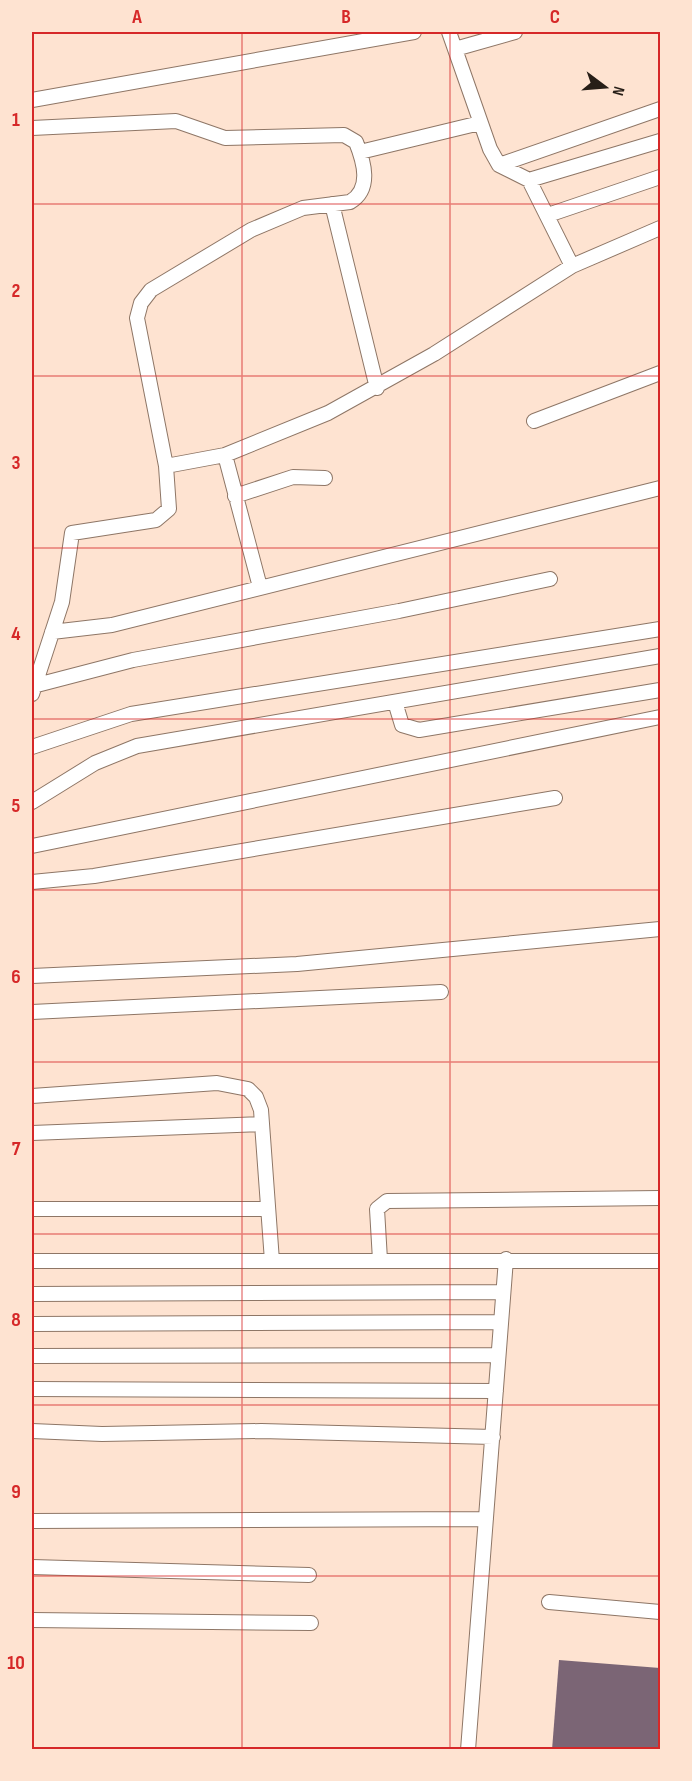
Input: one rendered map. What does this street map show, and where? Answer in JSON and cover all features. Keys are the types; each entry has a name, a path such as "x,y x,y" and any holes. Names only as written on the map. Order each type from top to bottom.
{"street":[{"path":"32,100 414,32"},
{"path":"449,32 490,149 499,165 530,180 572,266"},
{"path":"455,49 515,32"},
{"path":"499,165 660,109"},
{"path":"32,128 176,121 225,138 344,135 351,137 360,152 364,171 360,194 350,202 303,208 251,230 144,297 137,318 171,501 165,516 156,520 72,533 62,602 32,690"},
{"path":"360,152 480,123"},
{"path":"530,180 660,141"},
{"path":"548,215 660,177"},
{"path":"332,204 377,388"},
{"path":"166,466 225,455 328,413 377,388 572,266 660,228"},
{"path":"534,421 660,374"},
{"path":"225,455 260,587"},
{"path":"236,496 293,477 326,478"},
{"path":"52,632 112,625 660,488"},
{"path":"32,690 133,660 399,611 550,579"},
{"path":"32,747 131,714 660,629"},
{"path":"32,802 95,763 137,746 660,656"},
{"path":"395,702 402,725 419,730 660,690"},
{"path":"32,846 660,717"},
{"path":"32,882 94,876 555,798"},
{"path":"32,976 297,964 660,929"},
{"path":"32,1012 441,992"},
{"path":"32,1096 217,1083 248,1089 256,1097 261,1110 272,1261"},
{"path":"32,1134 262,1124"},
{"path":"380,1260 377,1209 387,1201 660,1198"},
{"path":"32,1209 268,1209"},
{"path":"468,1749 506,1259"},
{"path":"32,1261 506,1259 660,1261"},
{"path":"32,1294 503,1292"},
{"path":"32,1324 501,1322"},
{"path":"32,1356 498,1355"},
{"path":"32,1389 496,1391"},
{"path":"32,1431 102,1434 261,1431 494,1437"},
{"path":"32,1521 486,1519"},
{"path":"32,1567 309,1575"},
{"path":"549,1602 660,1612"},
{"path":"32,1620 311,1623"}],"building":[{"path":"559,1660 660,1668 660,1750 552,1750"}]}
